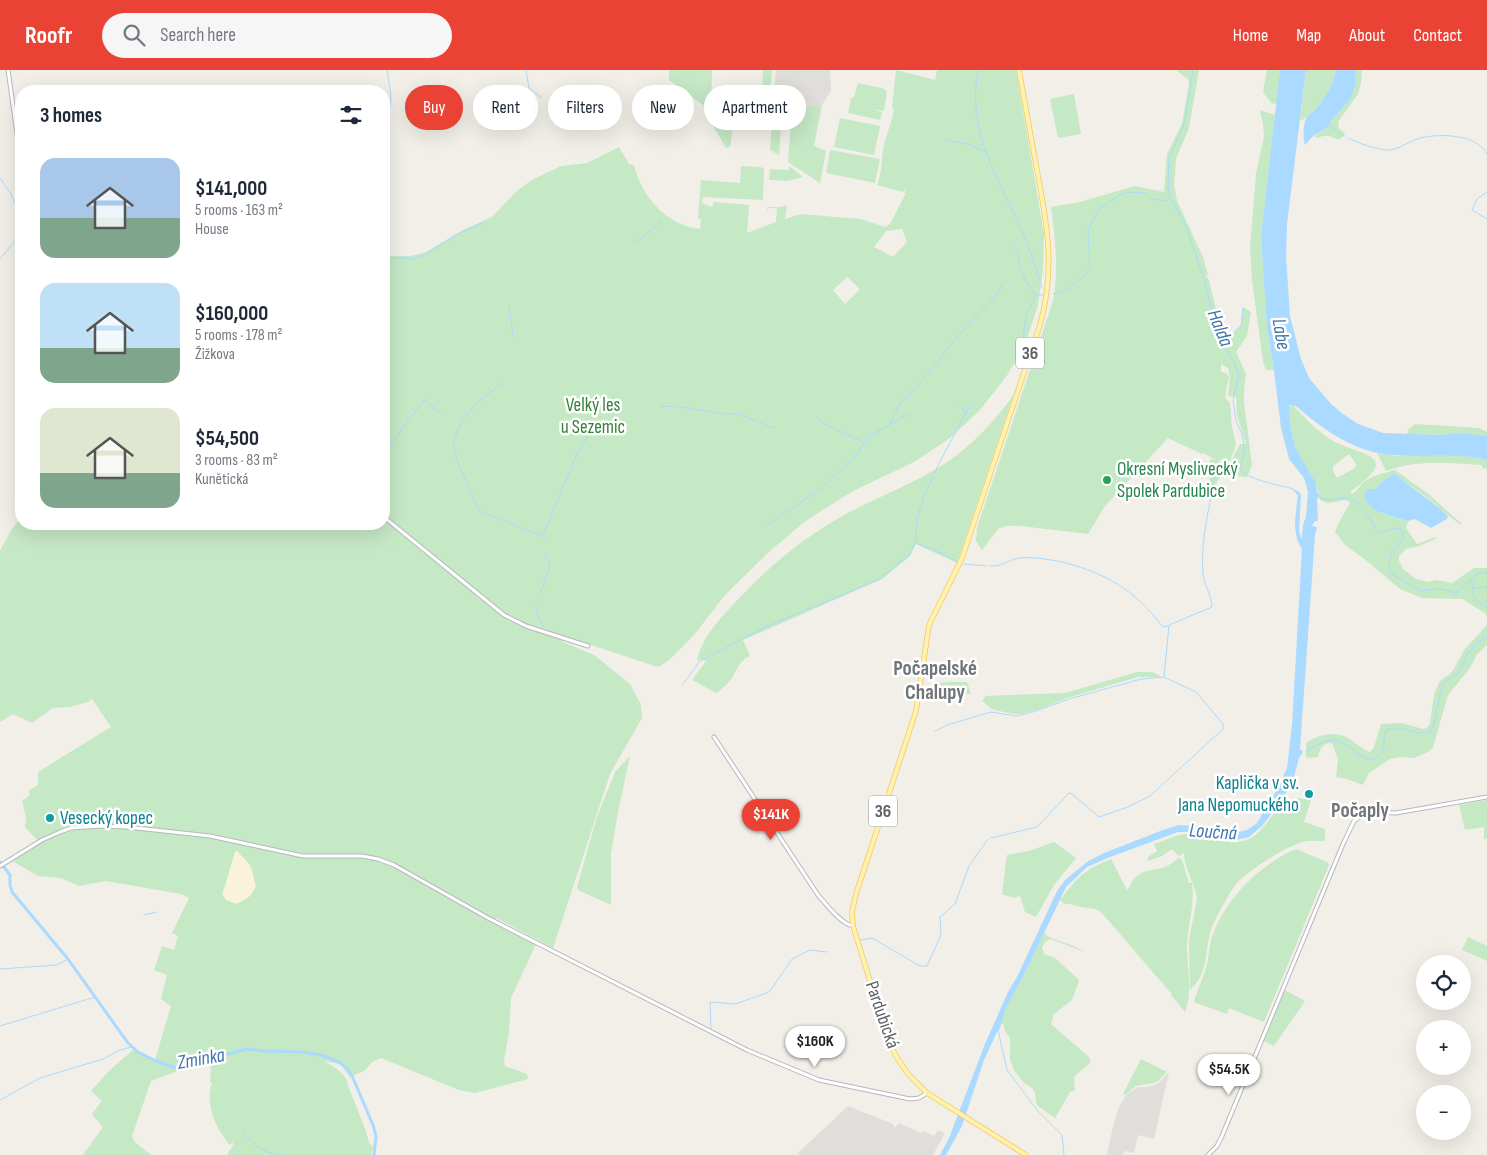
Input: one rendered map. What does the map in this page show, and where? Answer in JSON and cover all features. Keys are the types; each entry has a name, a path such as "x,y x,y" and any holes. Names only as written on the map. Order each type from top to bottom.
{"main road":[{"name":"36","path":"853,926 852,912 856,894 916,711 929,625 962,558 1043,313 1049,278 1049,246 1019,70"},
{"name":"Pardubická","path":"853,926 890,1045 909,1075 926,1093 1026,1155"}],"street":[{"path":"8,70 15,120"},
{"path":"390,522 504,615 526,626 588,646"},
{"path":"714,737 818,895 833,912 850,926 853,926"},
{"path":"1208,1155 1221,1139 1340,850 1351,826 1357,818 1370,812 1396,813 1487,797"},
{"path":"2,865 42,840 60,832 72,828 102,826 210,836 303,856 362,856 378,859 394,865 488,918 756,1054 819,1080 910,1099 919,1098 926,1093"}],"shaded area":[{"path":"776,70 830,70 831,91 822,105 806,107 806,85 775,83"},
{"path":"1169,1072 1154,1139 1138,1135 1134,1153 1125,1151 1122,1155 1107,1155 1114,1122 1119,1107 1127,1094 1138,1087 1155,1085"},
{"path":"848,1106 893,1124 894,1127 899,1123 921,1133 923,1131 934,1136 938,1130 945,1133 933,1155 799,1155 798,1153"}],"green space":[{"path":"669,70 712,70 712,85 704,85 704,106 694,98 694,85 676,85 669,80"},
{"path":"763,70 772,70 771,85 762,85"},
{"name":"Velký les u Sezemic","path":"896,70 935,80 937,70 1016,70 1044,234 1043,270 1038,305 1026,342 1008,374 980,410 950,438 914,462 853,491 804,522 770,551 725,595 694,635 668,661 658,667 564,636 563,642 594,655 630,684 641,705 642,718 610,774 553,948 496,918 493,922 536,944 511,998 509,1032 504,1061 505,1066 527,1074 528,1079 475,1093 459,1090 381,1058 372,1062 364,1071 350,1077 340,1064 324,1061 332,1065 346,1078 369,1143 373,1147 371,1155 227,1155 233,1142 230,1145 228,1143 212,1114 210,1099 211,1069 209,1062 204,1061 151,1081 132,1136 135,1142 151,1155 83,1155 103,1127 92,1114 102,1101 91,1091 110,1070 134,1049 140,1054 155,1060 171,1006 161,999 167,975 154,970 162,946 174,950 178,936 172,933 189,898 181,894 106,881 79,886 61,878 38,876 14,862 18,856 38,841 25,827 26,817 22,801 30,795 28,791 38,785 38,772 111,727 92,699 70,707 53,708 32,723 13,714 0,722 0,551 15,525 15,530 390,530 390,256 411,256 426,252 463,230 492,217 515,193 530,181 561,166 587,163 619,147 629,164 634,165 643,188 657,208 676,222 688,226 700,229 701,219 698,218 701,180 740,183 741,166 761,167 764,169 763,200 703,197 702,203 712,207 714,202 749,205 747,233 776,222 777,208 769,208 767,210 767,207 787,205 785,219 801,214 860,219 885,227 890,224 906,193 904,193 906,187 903,192 877,185 884,146 894,110 892,107","holes":["902,229 907,242 893,257 874,247 886,231","847,277 860,289 845,304 833,290","235,852 252,869 255,889 239,902 226,900 223,892"]},
{"path":"1176,70 1199,70 1189,128 1176,159 1174,184 1177,201 1203,257 1208,275 1206,276 1209,280 1223,330 1233,334 1241,326 1243,307 1251,312 1247,336 1236,352 1246,374 1244,402 1252,465 1247,477 1230,475 1222,477 1217,482 1213,499 1209,500 1210,461 1211,459 1217,460 1168,438 1105,506 1088,534 1021,526 1005,526 998,529 982,550 976,541 977,528 1053,301 1056,266 1051,207 1080,202 1135,186 1164,192 1167,154 1182,124 1189,83 1188,79","holes":["1221,364 1228,368 1230,377 1228,396 1236,397 1237,415 1246,444 1240,444 1229,465 1219,460 1230,461 1236,444 1230,403 1225,397 1229,377 1226,373 1221,372"]},
{"path":"1267,70 1280,70 1277,104 1271,103 1263,92"},
{"path":"1306,70 1336,70 1328,93 1313,112 1300,121"},
{"path":"1356,70 1362,70 1358,94 1338,122 1339,128 1345,134 1344,136 1338,140 1328,136 1318,138 1314,136 1328,127 1330,122 1350,100 1355,87"},
{"path":"858,83 882,88 887,91 884,111 871,109 882,112 880,120 848,113 851,98 854,97"},
{"path":"1074,94 1081,134 1058,138 1050,99"},
{"path":"822,105 814,146 826,151 820,183 788,162 790,130 806,130 806,107"},
{"path":"1260,110 1275,115 1261,237 1267,328 1274,370 1266,370 1263,362 1252,280 1250,247 1256,174 1264,136"},
{"path":"840,118 880,126 874,155 834,147"},
{"path":"716,130 732,130 730,147 726,148"},
{"path":"771,130 781,130 779,155 770,150"},
{"path":"830,150 880,159 875,183 826,173"},
{"path":"789,166 803,177 788,181 769,180 770,169 789,170"},
{"path":"1013,396 957,563 916,544 910,556 882,579 743,640 750,656 741,663 725,686 716,693 692,680 706,661 700,659 697,662 701,647 709,633 743,594 770,568 831,522 922,477 946,463 982,433"},
{"path":"1291,404 1328,438 1371,457 1375,462 1375,469 1367,479 1350,492 1352,494 1368,480 1379,474 1395,470 1427,493 1462,524 1397,475 1393,474 1376,489 1372,489 1379,512 1408,521 1406,528 1417,544 1437,538 1419,546 1406,549 1399,556 1403,569 1416,579 1428,582 1436,580 1452,583 1474,568 1487,568 1487,617 1485,613 1462,599 1422,598 1400,589 1345,545 1335,532 1350,503 1346,500 1328,503 1320,500 1316,483 1295,447 1290,424 1289,407","holes":["1349,454 1356,464 1355,468 1337,478 1333,471 1333,466"]},
{"path":"1415,424 1479,428 1487,432 1487,437 1459,433 1450,435 1407,434 1408,430"},
{"path":"1377,453 1396,456 1458,455 1487,460 1487,469 1481,465 1422,463 1386,471"},
{"path":"1487,625 1487,645 1477,654 1470,668 1448,695 1433,747 1430,751 1414,758 1400,757 1390,759 1369,773 1363,785 1336,777 1338,759 1332,743 1322,747 1318,757 1306,757 1306,743 1322,735 1344,736 1370,752 1374,747 1381,724 1402,723 1423,729 1428,727 1434,695 1439,682 1452,672 1465,649"},
{"path":"1137,672 1152,672 1161,676 1138,677 1021,714 1012,714 992,709 982,701 986,696 1065,693"},
{"path":"967,682 971,694 930,695 931,687 937,686 939,683"},
{"path":"630,756 611,853 611,905 578,890 577,887 597,817 615,772"},
{"path":"1298,798 1311,800 1304,822 1325,829 1325,841 1304,841 1286,849 1258,866 1237,883 1212,927 1203,969 1199,979 1190,990 1189,940 1197,899 1196,893 1184,859 1184,853 1179,856 1172,849 1162,856 1148,861 1148,857 1157,851 1154,844 1185,834 1202,835 1236,842 1249,839 1265,825 1278,808 1293,811"},
{"path":"1487,800 1487,838 1484,839 1484,827 1465,830 1459,805"},
{"path":"1054,842 1076,858 1054,885 1036,917 1025,912 1020,896 1014,898 1002,894 1007,855 1029,851"},
{"path":"1296,849 1327,862 1329,865 1264,1022 1229,1008 1227,1014 1196,1003 1194,1001 1206,969 1212,937 1225,909 1257,874 1269,864"},
{"path":"1179,858 1182,860 1189,883 1192,883 1193,891 1187,945 1189,996 1185,1012 1171,995 1171,992 1101,912 1064,904 1060,900 1081,875 1111,859 1127,890 1140,874 1165,867"},
{"path":"1044,933 1084,952 1051,939 1046,941 1042,947 1044,954 1055,958 1079,981 1072,1000 1054,1014 1051,1024 1090,1058 1090,1063 1074,1077 1075,1091 1070,1092 1055,1118 1039,1107 1036,1103 1033,1089 1023,1082 1015,1072 1010,1060 1010,1038 1001,1023 1006,1008"},
{"path":"1468,937 1487,946 1487,961 1462,950"},
{"path":"1285,990 1305,1001 1274,1046 1264,1041"},
{"path":"1141,1059 1167,1072 1157,1082 1136,1086 1125,1095 1123,1094"}],"sand":[{"path":"237,851 250,865 256,886 250,896 237,904 226,900 222,894 235,852"}],"water":[{"path":"1280,70 1306,70 1287,224 1286,256 1290,316 1301,359 1309,378 1331,404 1343,414 1358,424 1383,433 1441,435 1459,433 1487,436 1487,460 1463,456 1394,455 1367,450 1342,439 1318,424 1296,406 1289,405 1290,424 1295,447 1316,483 1317,492 1320,496 1317,499 1318,521 1315,521 1312,526 1317,527 1300,749 1303,752 1299,758 1293,780 1282,800 1262,826 1249,837 1236,840 1190,832 1178,832 1087,867 1066,887 1006,1008 1000,1028 984,1060 962,1126 946,1155 940,1155 949,1138 985,1044 1008,992 1018,975 1057,891 1065,880 1087,862 1104,853 1179,825 1238,832 1247,830 1257,823 1279,786 1287,768 1292,725 1302,549 1295,529 1298,495 1292,489 1298,491 1301,495 1299,531 1302,540 1308,492 1304,478 1289,459 1281,428 1267,328 1261,237"},
{"path":"1336,70 1356,70 1355,87 1350,100 1330,122 1328,127 1313,136 1305,145 1304,125 1308,116 1325,97"},
{"path":"1393,474 1397,475 1436,505 1448,516 1447,519 1431,528 1415,519 1408,521 1379,512 1369,505 1364,495 1369,489 1376,489"}],"waterway":[{"path":"387,70 390,85"},
{"path":"526,70 529,88 542,98"},
{"path":"978,70 976,93 981,135 995,174 1026,240 1042,288"},
{"name":"Halda","path":"1193,70 1185,121 1169,159 1168,186 1170,197 1186,226 1206,286 1212,313 1239,376 1233,400 1236,421 1242,434 1244,445 1240,468 1243,472 1256,479 1293,489"},
{"path":"390,88 390,106"},
{"path":"1328,125 1344,136"},
{"path":"1348,138 1368,146 1388,150 1425,137 1455,136 1475,142 1487,154"},
{"path":"946,140 968,144 986,152"},
{"path":"0,178 15,204"},
{"path":"1053,294 1066,291 1090,270 1088,230 1099,209 1121,194 1131,192 1146,193 1152,199 1165,201 1170,197"},
{"path":"1487,192 1477,199 1472,210 1487,219"},
{"path":"635,243 662,221"},
{"path":"390,257 411,259 423,256 454,236 484,222"},
{"path":"0,259 15,241"},
{"path":"1012,244 1018,253 1023,274 1034,292 1034,300 1026,314 1023,341"},
{"path":"889,425 900,404 996,295 1003,284"},
{"path":"1035,295 1044,295"},
{"path":"509,305 513,338"},
{"path":"1234,332 1241,326 1243,308"},
{"path":"1226,347 1232,335"},
{"path":"501,384 477,403 463,419 453,442 457,460 479,511 546,537"},
{"path":"390,445 424,400 442,414"},
{"path":"916,542 916,527 926,492 967,410 973,404"},
{"path":"958,405 966,412"},
{"path":"660,407 673,406 725,414"},
{"path":"728,414 739,414 773,428"},
{"path":"766,526 822,488 858,453 864,443 874,433 908,414"},
{"path":"817,418 827,425 863,442"},
{"path":"543,535 577,454 588,436"},
{"path":"991,838 1037,827 1069,793 1099,817 1128,807 1150,796 1223,729 1223,724 1196,692 1164,677 1169,625 1212,607 1203,574 1202,561 1206,524 1215,473 1234,470"},
{"path":"1319,497 1331,500 1351,499 1365,512 1378,532 1394,528 1400,529 1403,532 1402,540 1391,554 1389,572 1421,591 1440,589 1456,593 1471,579 1476,599 1487,607"},
{"path":"683,684 700,661 763,628 880,579 910,554 915,543 957,561"},
{"path":"541,592 550,566 545,555"},
{"path":"990,566 1019,558 1047,559 1074,565 1100,575 1124,588 1142,603 1163,627 1168,626"},
{"path":"964,564 987,566"},
{"path":"1471,579 1480,572 1487,574"},
{"path":"1474,588 1487,587"},
{"path":"536,606 543,626"},
{"path":"1306,751 1324,742 1335,740 1369,759 1375,758 1382,752 1387,729 1406,729 1417,733 1430,733 1434,724 1442,686 1446,681 1458,674 1468,653 1487,636"},
{"path":"935,731 947,725 991,712 1016,716 1141,679 1164,677"},
{"path":"860,940 872,938 920,966 927,966 941,935 940,917 955,904 969,866 988,839"},
{"name":"Zminka","path":"0,862 10,875 12,892 68,959 128,1043 138,1052 176,1068 247,1049 302,1052 321,1055 337,1061 347,1068 353,1078 373,1125 376,1136 374,1155"},
{"path":"144,915 157,912"},
{"path":"711,1029 710,1002 735,1004 764,994 770,991 792,959 810,950 827,952"},
{"path":"0,969 57,965 68,959"},
{"path":"0,1026 95,997"},
{"path":"998,1030 1007,1070 1037,1110 1062,1135 1064,1155"},
{"path":"0,1100 40,1078 103,1059 120,1050 132,1047"},
{"path":"242,1131 259,1147 280,1155"}],"place":[{"name":"Okresní Myslivecký Spolek Pardubice","path":"1107,480"},
{"name":"Kaplička v sv. Jana Nepomuckého","path":"1309,794"},
{"name":"Vesecký kopec","path":"50,818"}],"district":[{"name":"Počapelské Chalupy","path":"935,680"},
{"name":"Počaply","path":"1360,810"}],"water label":[{"name":"Labe","path":"1281,334"},
{"name":"Loučná","path":"1213,832"}]}
